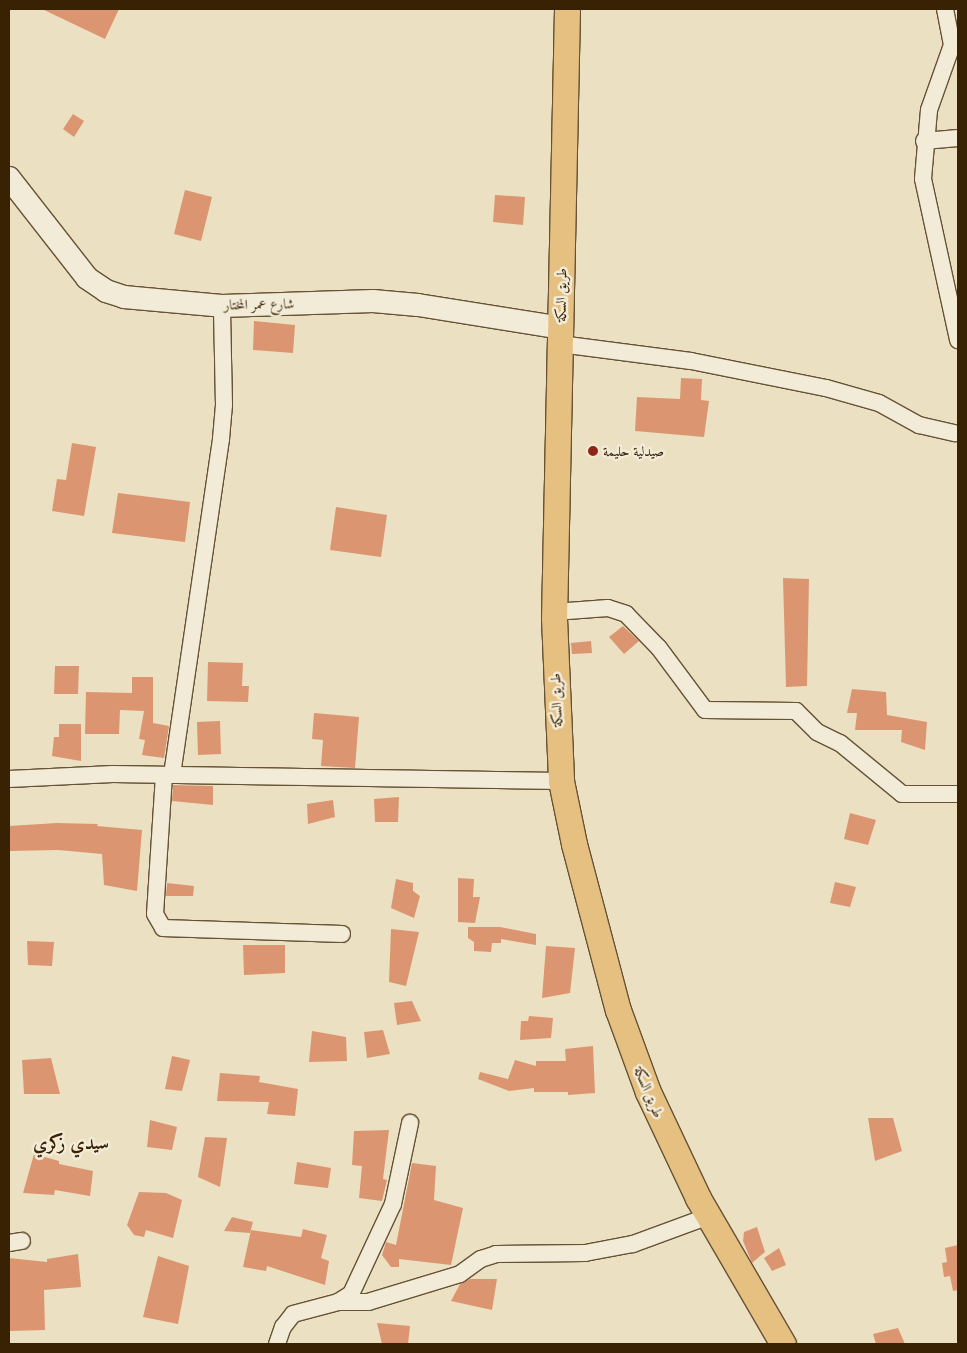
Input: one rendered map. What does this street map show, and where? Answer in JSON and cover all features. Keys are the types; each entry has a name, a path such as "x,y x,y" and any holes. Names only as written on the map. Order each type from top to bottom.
{"main road":[{"name":"طريق السكة","path":"567,9 554,612 562,781 574,844 618,1010 648,1092 709,1216 783,1344"}],"street":[{"path":"946,9 952,45 929,110 924,141 925,198 958,340"},
{"path":"924,141 958,138"},
{"name":"شارع عمر المختار","path":"9,178 70,260 106,291 124,297 222,306 374,301 418,305 561,336"},
{"path":"222,306 224,405 221,439 168,775 155,914 163,928 342,934"},
{"path":"561,336 826,388 879,403 919,425 957,435"},
{"path":"554,612 608,608 626,614 659,648 705,710 796,711 818,732 856,754 902,794 958,794"},
{"path":"9,779 39,775 168,775 562,781"},
{"path":"338,1302 351,1294 392,1204 410,1123"},
{"path":"277,1344 282,1327 293,1314 338,1302 368,1302 460,1274 481,1259 496,1254 585,1253 633,1244 709,1216"}],"building":[{"path":"42,9 119,9 105,39"},
{"path":"73,114 84,121 74,137 63,129"},
{"path":"185,190 212,197 201,241 174,234"},
{"path":"495,195 525,197 523,225 493,222"},
{"path":"254,321 295,325 293,353 253,350"},
{"path":"681,378 702,379 701,400 709,401 704,437 635,431 637,397 680,399"},
{"path":"72,443 96,447 84,516 52,511 57,479 66,480"},
{"path":"118,493 190,502 185,542 112,533"},
{"path":"336,507 387,515 381,557 330,550"},
{"path":"783,578 809,579 807,686 786,687"},
{"path":"623,626 639,641 624,654 609,637"},
{"path":"591,641 592,653 572,654 571,643"},
{"path":"208,662 243,663 242,686 249,686 248,702 207,701"},
{"path":"55,666 79,666 78,694 54,694"},
{"path":"132,677 153,677 153,723 169,726 164,758 142,755 145,740 139,739 144,711 120,710 119,734 85,734 86,692 132,693"},
{"path":"852,689 886,692 887,715 927,722 925,750 901,742 902,730 855,730 857,713 847,713"},
{"path":"314,713 359,717 355,768 321,766 323,740 312,739"},
{"path":"220,721 221,754 198,755 197,722"},
{"path":"59,724 81,724 81,761 52,756 54,737 59,737"},
{"path":"173,785 213,786 213,805 172,801"},
{"path":"399,797 398,822 375,822 374,799"},
{"path":"333,800 335,817 308,824 307,804"},
{"path":"850,813 876,820 868,845 844,839"},
{"path":"57,823 98,824 97,826 142,830 137,891 104,885 102,854 58,850 9,851 9,826"},
{"path":"458,878 474,879 473,897 480,897 475,923 458,922"},
{"path":"396,879 413,883 413,891 420,896 414,918 391,908"},
{"path":"835,882 856,887 850,907 830,903"},
{"path":"167,883 194,886 193,896 166,896"},
{"path":"468,927 500,927 536,934 536,945 501,939 501,943 492,943 491,952 474,951 474,942 468,938"},
{"path":"391,929 419,932 406,986 389,982"},
{"path":"27,941 54,942 52,966 28,965"},
{"path":"243,945 285,945 285,973 244,975"},
{"path":"546,946 575,948 570,993 542,998"},
{"path":"412,1001 421,1021 397,1025 394,1003"},
{"path":"529,1016 553,1018 551,1038 520,1040 521,1021 528,1021"},
{"path":"383,1030 390,1054 367,1058 364,1032"},
{"path":"312,1031 346,1037 347,1061 309,1062"},
{"path":"593,1046 595,1093 568,1095 568,1092 534,1092 534,1088 509,1091 478,1079 480,1072 508,1079 515,1060 536,1066 536,1061 566,1061 565,1049"},
{"path":"172,1056 190,1060 182,1091 165,1089"},
{"path":"51,1058 60,1094 24,1094 22,1060"},
{"path":"220,1073 260,1076 259,1082 298,1089 295,1116 267,1114 269,1102 217,1101"},
{"path":"868,1118 893,1118 902,1151 875,1161"},
{"path":"150,1120 177,1127 172,1150 147,1147"},
{"path":"389,1130 383,1179 387,1180 382,1201 359,1198 362,1166 352,1165 354,1131"},
{"path":"205,1137 227,1138 220,1187 198,1177"},
{"path":"34,1154 59,1161 59,1164 93,1171 90,1196 55,1190 54,1195 23,1193"},
{"path":"297,1162 331,1168 328,1188 294,1184"},
{"path":"412,1163 436,1166 434,1200 463,1208 451,1265 399,1259 399,1267 391,1267 382,1255 386,1242 396,1245"},
{"path":"139,1192 166,1193 182,1200 173,1238 146,1230 144,1237 134,1235 127,1225"},
{"path":"232,1217 253,1222 250,1233 224,1231"},
{"path":"757,1227 765,1252 752,1263 743,1241 744,1232"},
{"path":"303,1229 327,1235 321,1258 329,1261 325,1285 267,1266 266,1271 243,1267 251,1230 301,1237"},
{"path":"958,1245 958,1290 953,1291 950,1276 944,1277 942,1263 947,1262 945,1248"},
{"path":"779,1248 786,1265 772,1271 764,1258"},
{"path":"78,1254 81,1287 44,1290 45,1330 9,1331 9,1258 47,1262 47,1259"},
{"path":"158,1256 189,1266 178,1324 143,1317"},
{"path":"470,1279 497,1279 492,1310 451,1301 460,1284"},
{"path":"377,1323 410,1326 408,1344 382,1344"},
{"path":"898,1328 905,1344 876,1344 873,1334"}],"place":[{"name":"صيدلية حليمة","path":"593,451"}],"district":[{"name":"سيدي زكري","path":"71,1143"}]}
